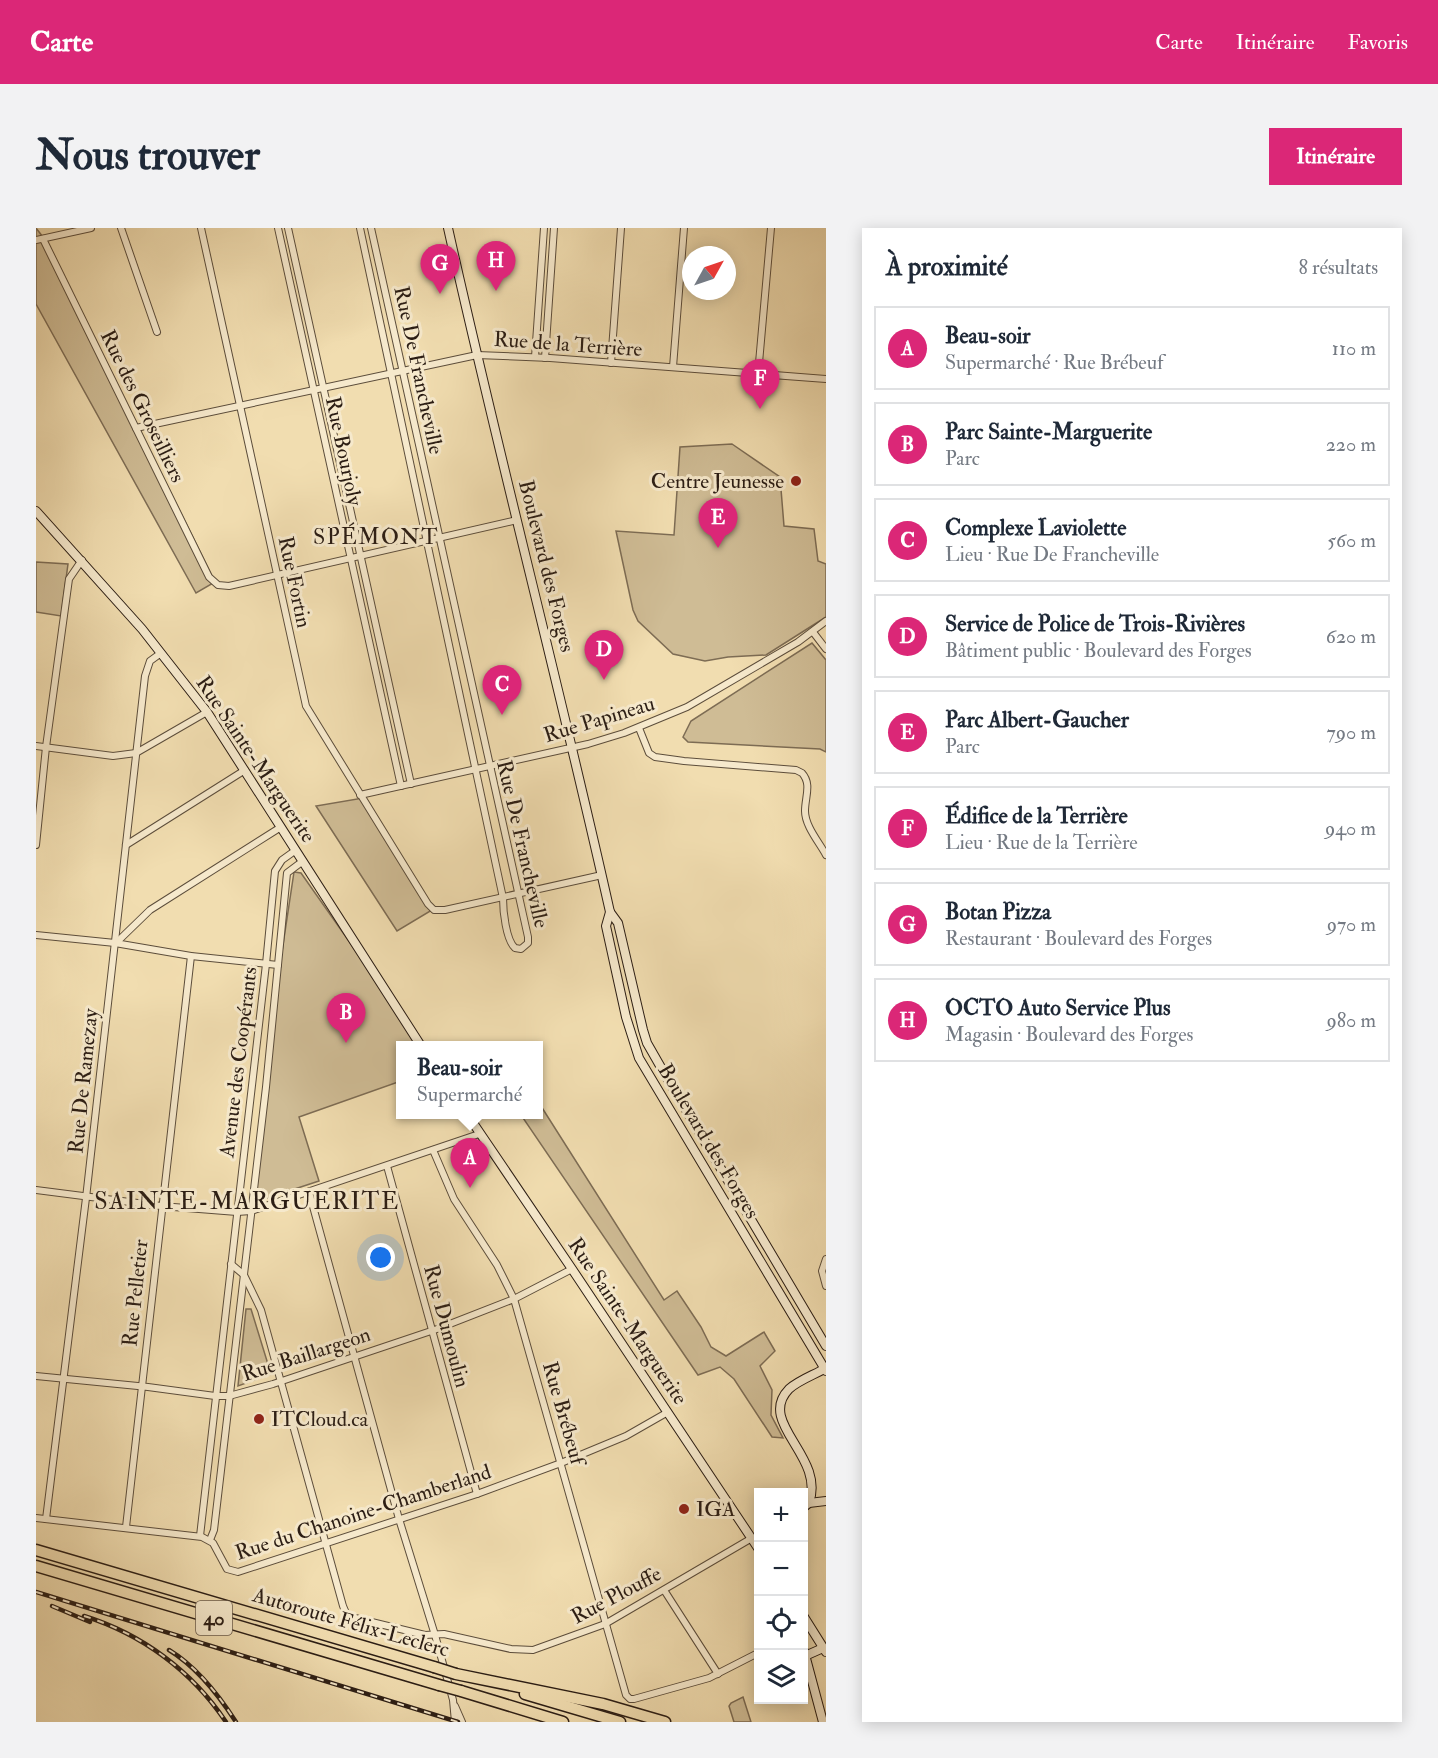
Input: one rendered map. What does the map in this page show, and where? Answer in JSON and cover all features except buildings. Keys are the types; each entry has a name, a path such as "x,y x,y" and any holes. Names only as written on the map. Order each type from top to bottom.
{"highway":[{"name":"Autoroute Félix-Leclerc","path":"36,1550 620,1722"},
{"name":"Autoroute Félix-Leclerc","path":"36,1566 563,1722"},
{"path":"456,1674 603,1704 665,1722"},
{"path":"501,1703 542,1722"}],"main road":[{"name":"Boulevard des Forges","path":"448,228 610,912 618,923 645,1039 826,1346"},
{"name":"Rue Sainte-Marguerite","path":"36,510 161,653 207,712 419,1041"},
{"name":"Boulevard des Forges","path":"610,912 606,926 622,999 631,1035 646,1071 826,1369"},
{"path":"646,1071 658,1064"},
{"name":"Rue Sainte-Marguerite","path":"470,1119 668,1412 754,1535"},
{"path":"711,1181 724,1174"},
{"path":"808,1502 817,1488 817,1474 785,1420 782,1403 785,1394 792,1387 826,1369"},
{"path":"808,1505 826,1501"},
{"path":"808,1630 824,1650 808,1652"},
{"path":"808,1668 823,1722"}],"street":[{"path":"39,239 91,228"},
{"path":"121,228 157,332"},
{"name":"Rue Fortin","path":"201,228 306,706 428,904 435,910 445,910 503,898"},
{"name":"Rue Bourjoly","path":"278,228 401,786"},
{"name":"Rue Bourjoly","path":"288,228 411,784"},
{"name":"Rue De Francheville","path":"360,228 476,769 510,942 513,947 521,949 528,940 371,228"},
{"path":"535,357 544,228"},
{"path":"545,358 554,228"},
{"path":"611,363 621,228"},
{"path":"673,367 684,228"},
{"path":"758,374 771,228"},
{"name":"Rue des Groseilliers","path":"39,239 209,577 218,585 229,586 277,576"},
{"name":"Rue de la Terrière","path":"136,428 477,356 535,357 826,380"},
{"path":"277,576 517,520"},
{"path":"36,845 46,747 69,579 82,560"},
{"name":"Rue Papineau","path":"360,795 572,748 639,728 693,704 813,632 826,621"},
{"path":"813,632 826,649"},
{"name":"Rue De Ramezay","path":"46,1519 86,1198 145,676 150,662 161,653"},
{"path":"36,746 113,756 136,753 207,712"},
{"path":"639,728 649,753 656,757 796,770 802,773 808,782 805,807 807,821 826,855"},
{"path":"126,845 245,770"},
{"path":"115,944 150,910 281,827"},
{"name":"Avenue des Coopérants","path":"200,1536 275,872 282,860 296,850"},
{"name":"Avenue des Coopérants","path":"210,1540 214,1530 266,1087 287,873 303,861"},
{"path":"503,898 602,875"},
{"path":"36,935 278,965"},
{"name":"Rue Pelletier","path":"126,1527 191,956"},
{"path":"251,1085 266,1087"},
{"path":"36,1190 161,1206 251,1211 479,1134"},
{"name":"Rue Brébeuf","path":"433,1150 454,1199 497,1265 514,1299 623,1691 630,1699 718,1674"},
{"name":"Rue Dumoulin","path":"387,1166 477,1494"},
{"path":"309,1192 399,1519 453,1700 462,1722"},
{"path":"826,1259 822,1271 826,1286"},
{"path":"231,1264 244,1275 261,1310 326,1543"},
{"name":"Rue Baillargeon","path":"36,1376 229,1396 431,1331 514,1299 572,1269"},
{"name":"Rue du Chanoine-Chamberland","path":"36,1518 200,1536 210,1540 225,1568 233,1572 477,1494 626,1436 668,1412"},
{"name":"Rue Plouffe","path":"326,1543 343,1606 348,1614 357,1619 424,1635 446,1634 511,1649 526,1650 544,1647 605,1624 754,1537"},
{"path":"664,1590 718,1674 754,1656"},
{"path":"453,1700 455,1722"}],"shaded area":[{"path":"36,228 46,241 215,582 196,593 36,304"},
{"path":"732,444 780,477 784,526 814,529 818,561 826,564 826,617 766,655 705,661 673,654 638,621 633,610 616,531 674,535 680,447"},
{"path":"36,562 68,564 61,616 36,612"},
{"path":"812,643 826,660 826,752 820,749 688,742 683,737 691,721"},
{"path":"363,798 432,910 397,931 316,806"},
{"path":"294,872 301,873 419,1041 396,1041 396,1083 299,1117 319,1181 252,1203 280,965"},
{"path":"543,1109 664,1300 677,1291 701,1327 711,1347 726,1356 764,1332 775,1351 760,1366 772,1390 771,1415 783,1438 772,1437 734,1379 720,1367 698,1375 524,1119 543,1119"},
{"path":"246,1309 251,1309 271,1374 238,1386"},
{"path":"743,1697 751,1722 734,1722 729,1706"}],"railway":[{"path":"36,1592 458,1722"},
{"path":"52,1606 90,1622"},
{"path":"84,1616 126,1633 164,1657 198,1686 226,1722"},
{"path":"169,1650 189,1664 206,1682 236,1722"}],"place":[{"name":"OCTO Auto Service Plus","path":"496,291"},
{"name":"Botan Pizza","path":"440,294"},
{"name":"Édifice de la Terrière","path":"760,409"},
{"name":"Centre Jeunesse","path":"796,481"},
{"name":"Parc Albert-Gaucher","path":"718,548"},
{"name":"Service de Police de Trois-Rivières","path":"604,680"},
{"name":"Complexe Laviolette","path":"502,715"},
{"name":"Parc Sainte-Marguerite","path":"346,1043"},
{"name":"Beau-soir","path":"470,1188"},
{"name":"ITCloud.ca","path":"259,1419"},
{"name":"IGA","path":"684,1509"}],"district":[{"name":"SPÉMONT","path":"376,536"},
{"name":"SAINTE-MARGUERITE","path":"247,1201"}]}
